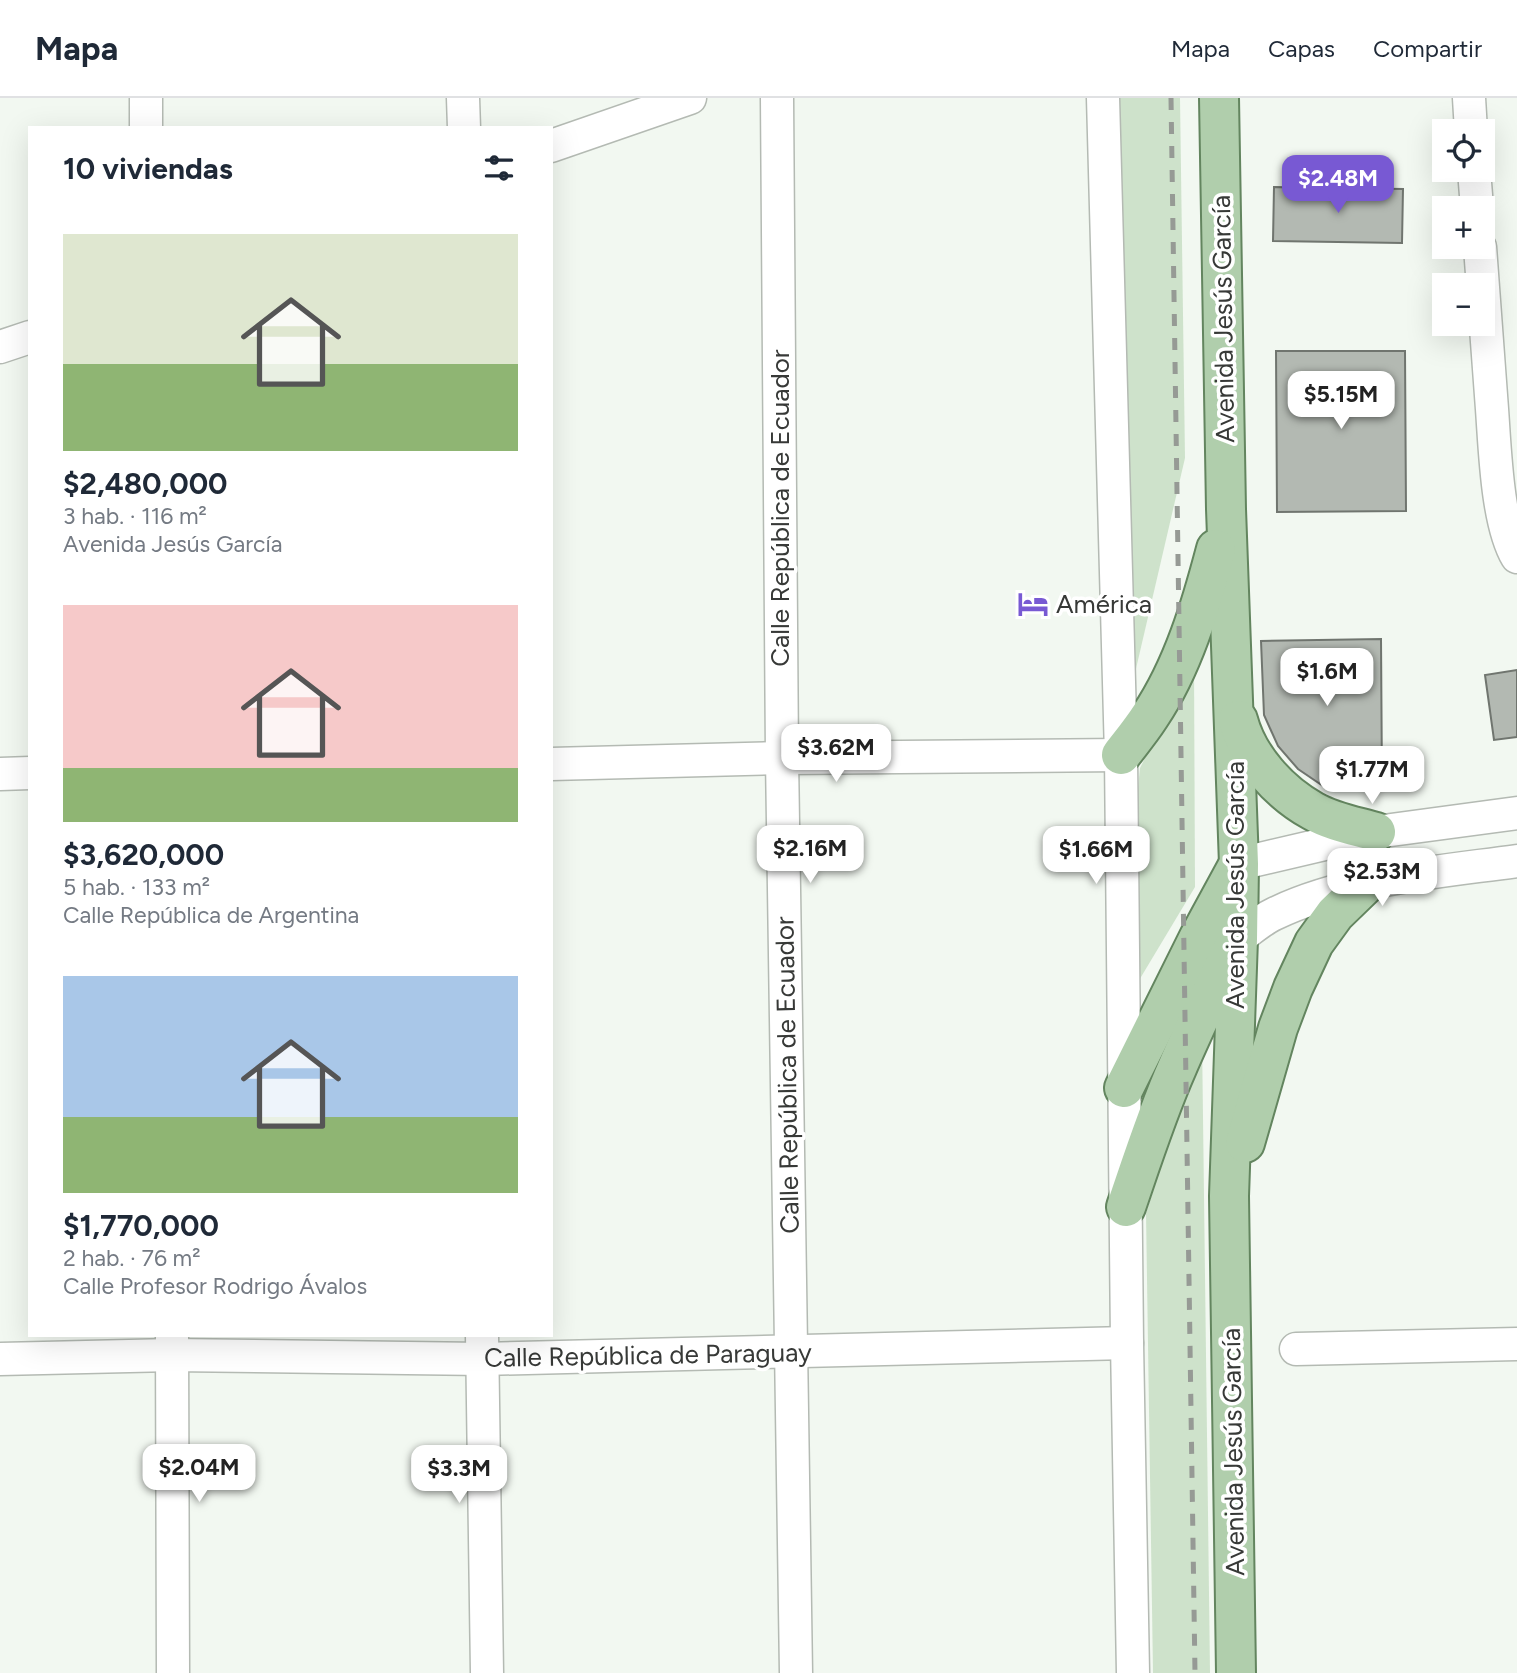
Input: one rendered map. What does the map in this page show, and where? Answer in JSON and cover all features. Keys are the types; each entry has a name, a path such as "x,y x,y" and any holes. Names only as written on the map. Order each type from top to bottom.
{"main road":[{"name":"Avenida Jesús García","path":"1219,98 1226,509 1239,864 1229,1195 1236,1673"},
{"path":"1121,755 1151,715 1188,640 1206,587 1226,509"},
{"path":"1232,695 1241,733 1252,754 1278,784 1314,812 1376,832"},
{"path":"1125,1088 1199,937 1239,864"},
{"path":"1229,1195 1278,1028 1293,988 1314,943 1335,914 1366,884"},
{"path":"1126,1207 1176,1070 1238,939"}],"street":[{"path":"146,98 146,126"},
{"path":"463,98 464,126"},
{"path":"553,145 690,98"},
{"name":"Calle República de Ecuador","path":"777,98 782,758 796,1673"},
{"path":"1104,98 1121,755 1133,1673"},
{"path":"1469,98 1470,119"},
{"path":"1481,259 1495,457 1501,505 1511,547 1517,557"},
{"path":"0,347 28,338"},
{"path":"553,764 782,758 1121,755"},
{"path":"0,774 28,773"},
{"path":"1239,864 1376,832 1517,813"},
{"path":"1238,939 1271,915 1308,900 1366,884 1517,861"},
{"name":"Calle República de Paraguay","path":"0,1359 172,1345 791,1351 1127,1343"},
{"path":"1296,1349 1517,1344"},
{"path":"172,1345 173,1673"},
{"path":"482,1347 487,1673"}],"green space":[{"path":"1111,98 1180,98 1185,458 1125,716"},
{"path":"1194,661 1195,887 1138,982 1128,889 1140,768"},
{"path":"1202,1037 1210,1673 1153,1673 1146,1213"}],"building":[{"path":"1274,187 1403,189 1402,243 1273,241"},
{"path":"1276,351 1405,351 1406,511 1277,512"},
{"path":"1381,639 1382,786 1326,788 1298,769 1278,746 1264,715 1261,641"},
{"path":"1517,670 1517,737 1494,740 1485,675"}],"railway":[{"path":"1171,98 1195,1673"}],"place":[{"name":"América","path":"1033,604"}]}
